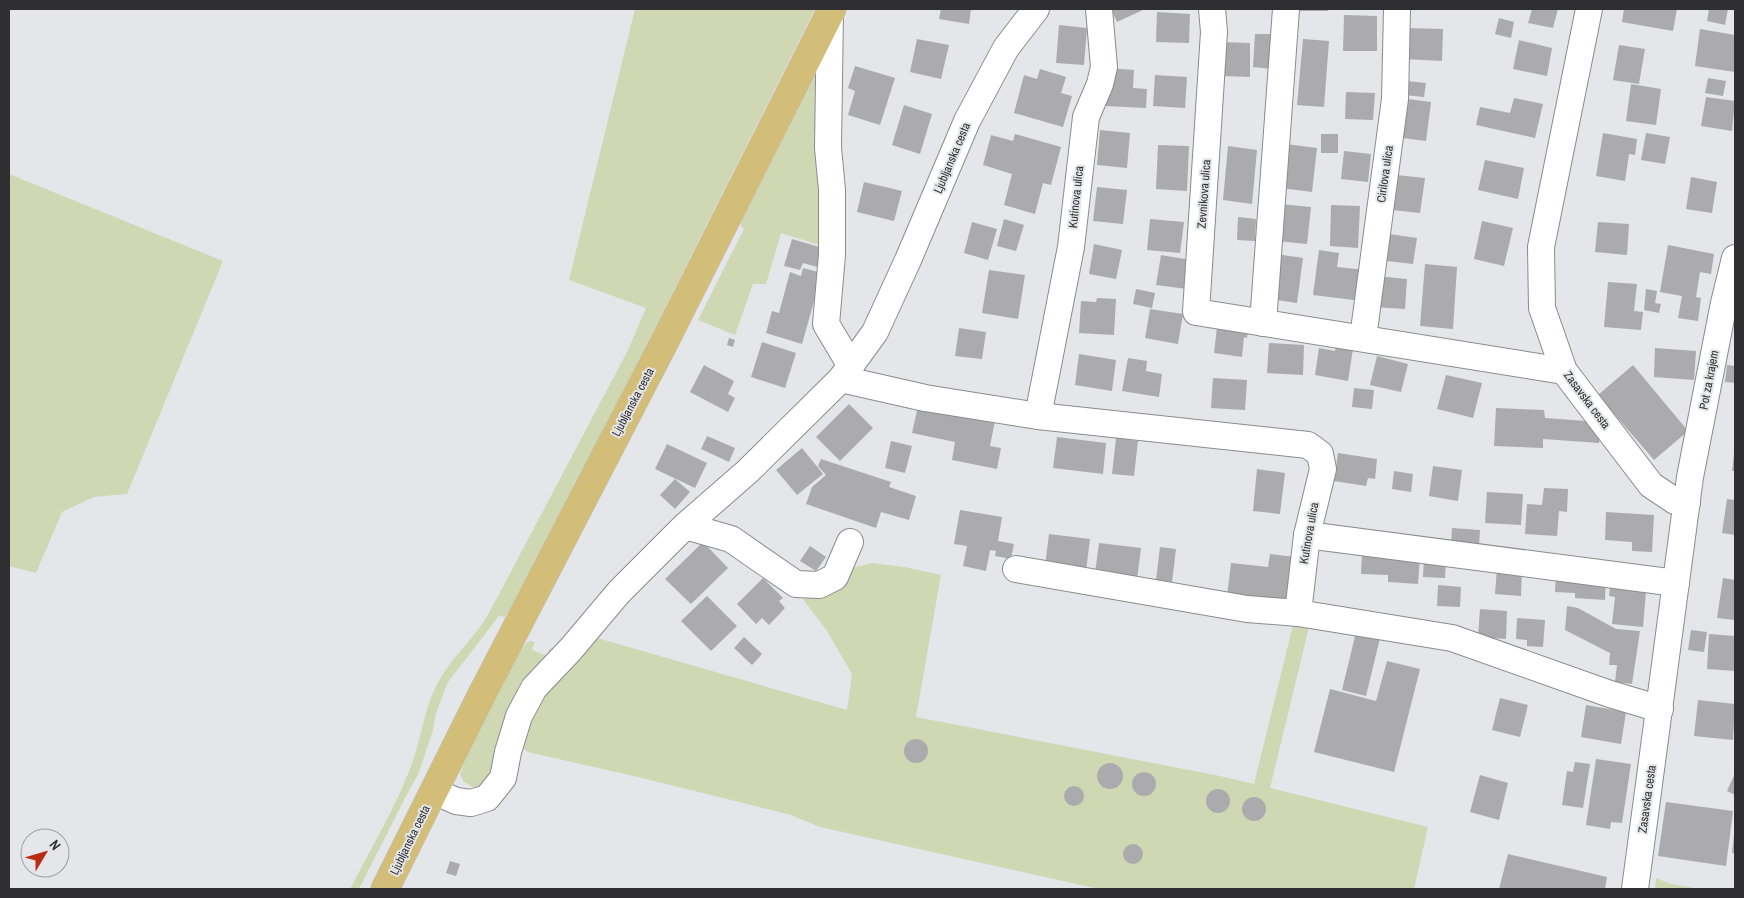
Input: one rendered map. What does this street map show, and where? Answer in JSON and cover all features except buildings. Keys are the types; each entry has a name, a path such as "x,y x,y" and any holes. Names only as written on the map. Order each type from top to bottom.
{"main road":[{"name":"Ljubljanska cesta","path":"385,889 831,10"}],"street":[{"name":"Ljubljanska cesta","path":"434,791 456,801 471,803 487,798 503,778 508,752 519,716 534,688 571,649 619,592 685,526 748,471 846,372 875,332 967,121 1006,48 1036,9"},
{"name":"Kutinova ulica","path":"1038,416 1071,247 1086,117 1100,84 1104,67 1100,9"},
{"name":"Zevnikova ulica","path":"1212,9 1214,32 1196,312 1564,371"},
{"path":"1263,323 1286,9"},
{"name":"Cirilova ulica","path":"1363,338 1395,99 1397,9"},
{"name":"Zasavska cesta","path":"1589,9 1541,247 1542,308 1564,371 1651,484 1675,501 1687,503 1635,889"},
{"name":"Ljubljanska cesta","path":"831,10 828,148 832,190 832,255 826,324 846,372"},
{"name":"Pot za krajem","path":"1687,503 1690,477 1735,258"},
{"name":"Kutinova ulica","path":"846,372 925,398 1038,416 1308,445 1320,454 1323,468 1307,535 1298,613"},
{"path":"685,526 731,539 796,584 819,585 835,577 850,542"},
{"path":"1307,535 1676,583"},
{"path":"1016,569 1247,608 1298,613 1452,638 1610,694 1660,709"}],"green space":[{"path":"635,9 815,9 521,590 505,617 499,616 448,682 436,713 433,730 419,772 359,889 350,889 405,782 415,755 430,700 440,679 488,614 628,350 646,308 569,280"},
{"path":"818,62 826,247 781,233 766,284 753,284 735,335 698,320 744,229 737,219"},
{"path":"9,174 223,261 127,494 94,497 62,512 36,573 9,566"},
{"path":"871,563 904,567 941,575 916,717 1254,784 1293,625 1310,623 1270,788 1428,827 1414,889 1099,889 820,827 791,815 528,752 523,748 520,742 545,694 594,637 847,710 852,674 827,631 803,599 833,587 852,568"},
{"path":"530,641 535,642 532,650 547,656 550,648 555,650 494,773 486,785 476,789 464,782 460,774 472,741 519,646 523,648"},
{"path":"1656,878 1671,884 1699,889 1655,889"}]}
